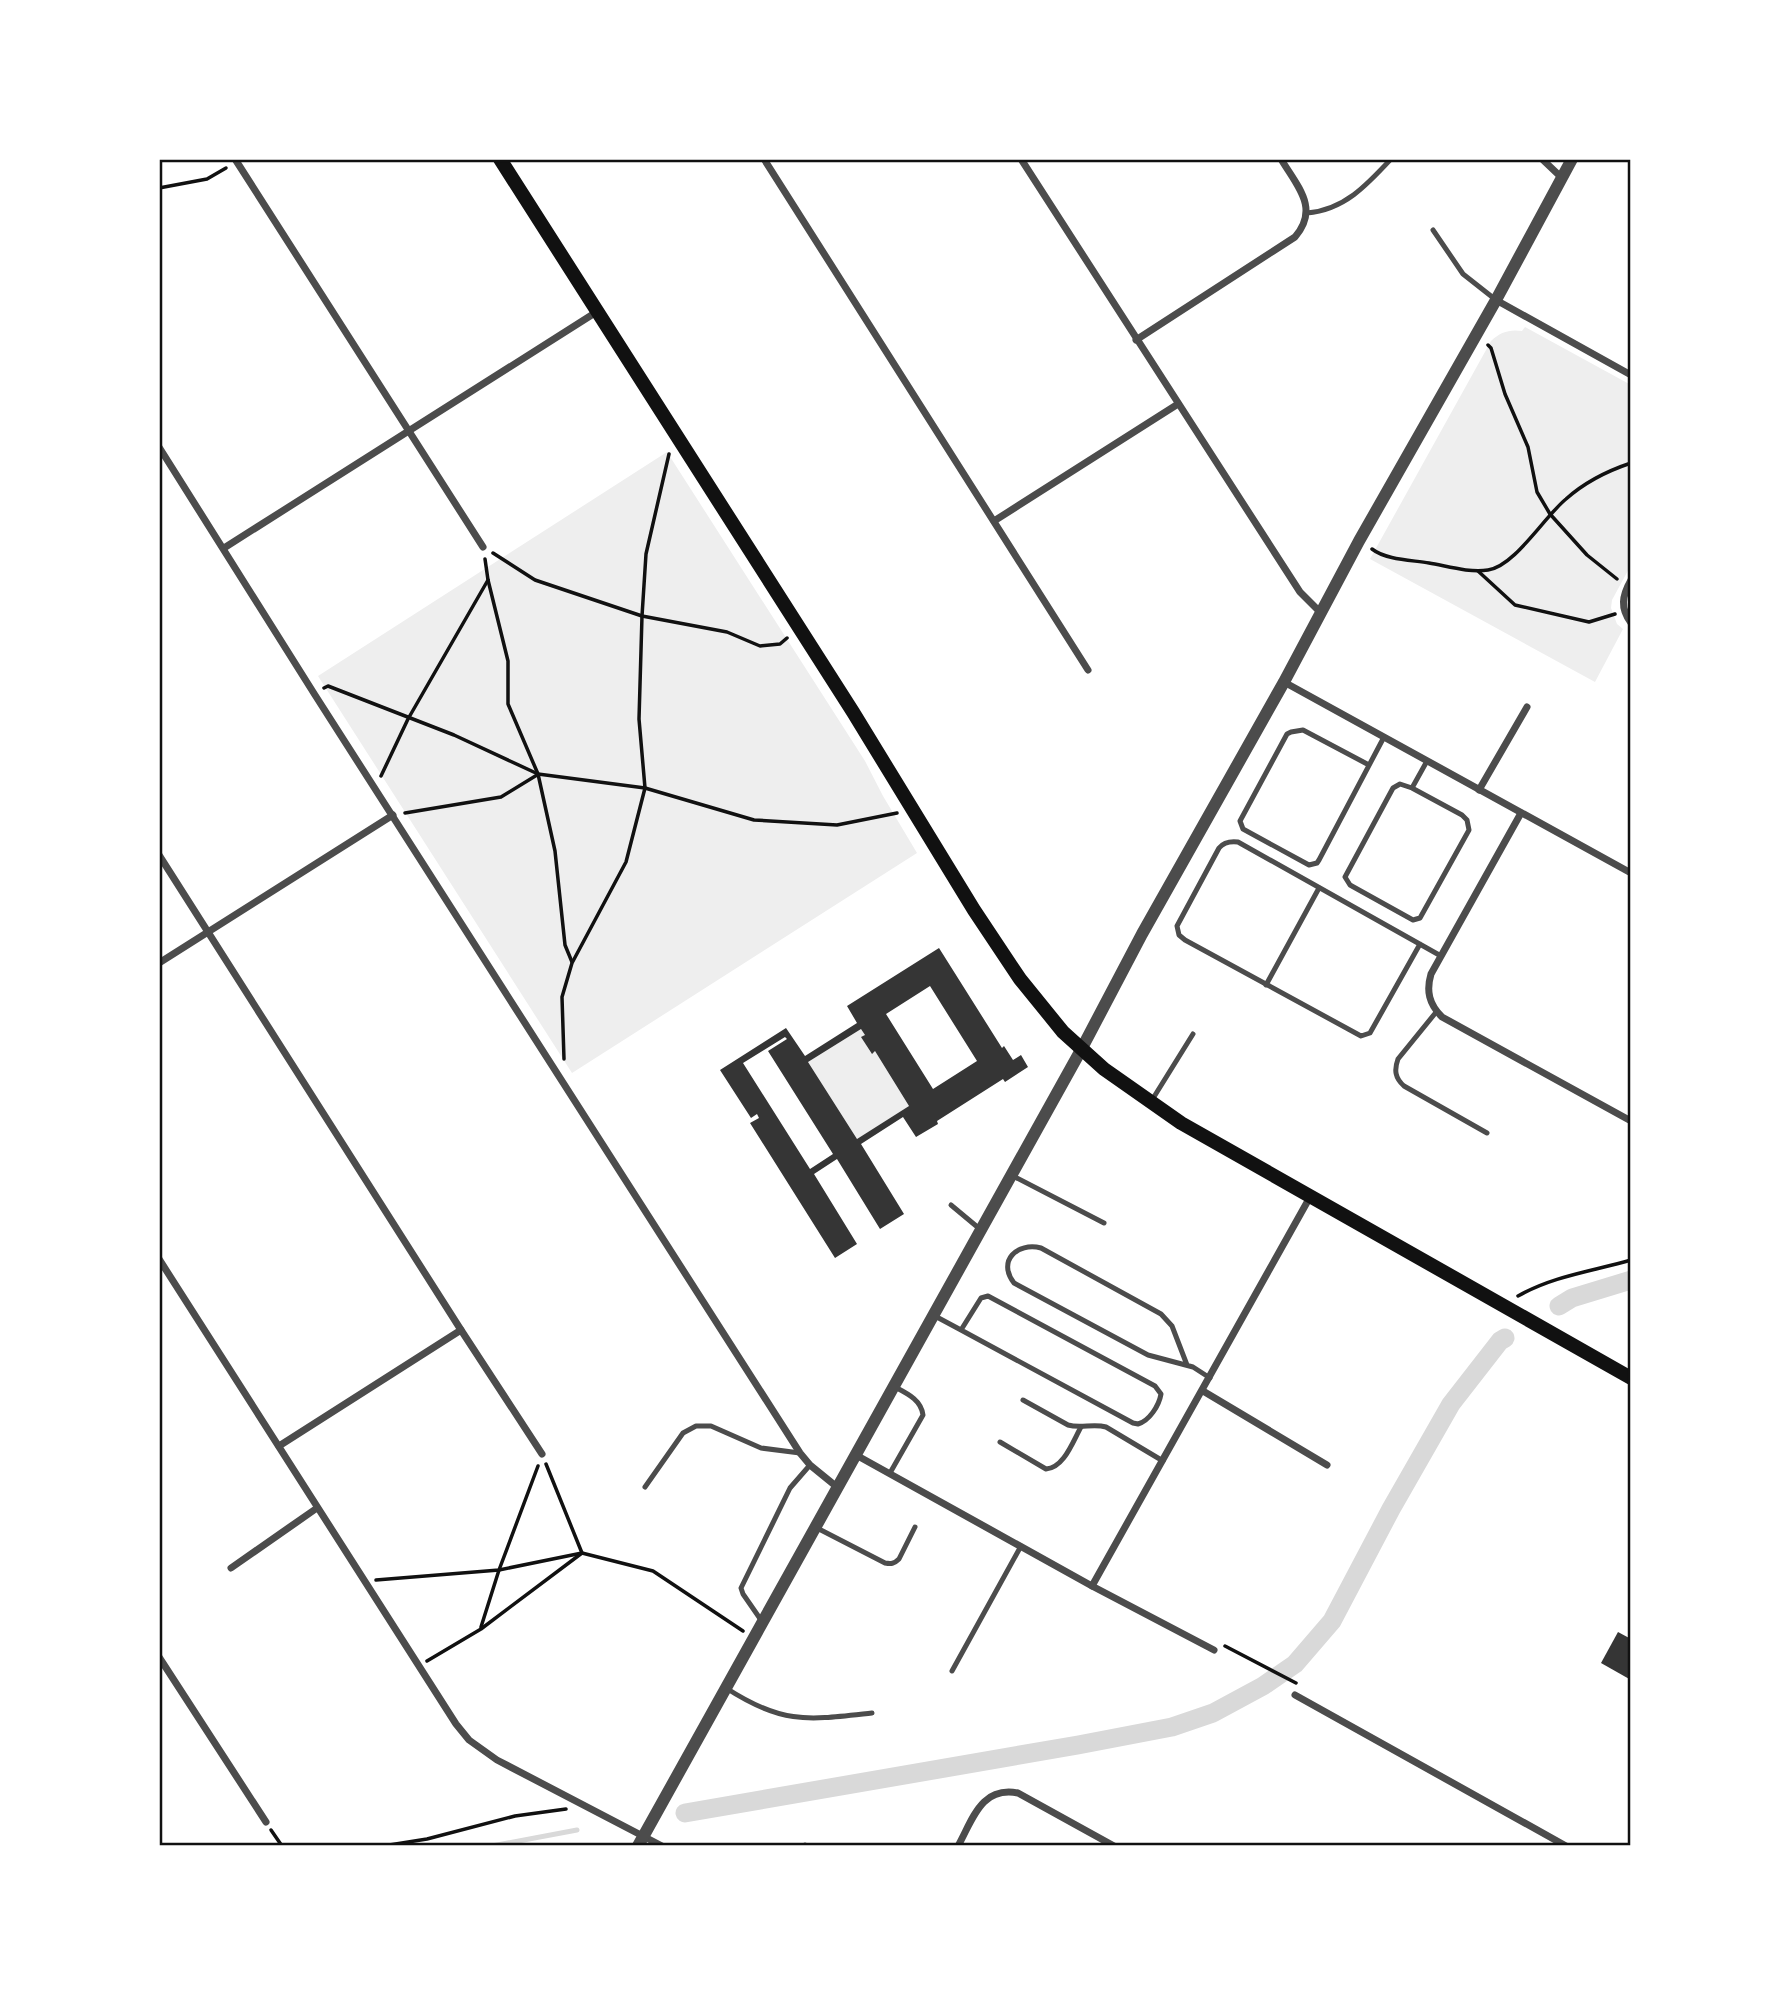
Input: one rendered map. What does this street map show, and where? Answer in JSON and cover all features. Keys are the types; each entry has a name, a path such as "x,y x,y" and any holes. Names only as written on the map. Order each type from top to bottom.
{"main road":[{"path":"500,159 800,629 974,911 1020,979 1063,1032 1104,1069 1181,1123 1631,1378"}],"street":[{"path":"764,159 1088,670"},
{"path":"1021,159 1300,592 1320,612"},
{"path":"1136,340 1295,237 1305,226 1306,202 1281,159"},
{"path":"1542,159 1562,178"},
{"path":"641,1841 1572,159"},
{"path":"236,161 483,547"},
{"path":"1496,300 1631,375"},
{"path":"224,548 598,311"},
{"path":"994,522 1178,404"},
{"path":"159,447 800,1452 810,1465 837,1487"},
{"path":"1629,584 1622,600 1624,612 1631,622"},
{"path":"1284,682 1631,873"},
{"path":"1479,790 1527,707"},
{"path":"1521,813 1431,974 1430,1000 1442,1017 1631,1121"},
{"path":"159,962 393,815"},
{"path":"159,855 542,1454"},
{"path":"1092,1587 1310,1197"},
{"path":"159,1259 456,1724 475,1745 497,1760 587,1807 641,1841 662,1846"},
{"path":"279,1446 461,1330"},
{"path":"1203,1391 1327,1465"},
{"path":"856,1455 1092,1587 1213,1650"},
{"path":"231,1568 317,1508"},
{"path":"159,1657 266,1822"},
{"path":"1295,1695 1566,1846"},
{"path":"958,1846 981,1803 998,1792 1009,1791 1018,1793 1114,1846"}],"lane":[{"path":"1307,213 1324,210 1346,201 1391,159"},
{"path":"1433,230 1463,274 1496,300"},
{"path":"1369,765 1303,730 1291,732 1287,734 1240,826 1309,865 1317,863 1384,737"},
{"path":"1412,788 1427,761"},
{"path":"1400,784 1412,788 1462,816 1469,830 1420,918 1413,920 1350,885 1345,877 1393,788 1400,784"},
{"path":"1420,944 1366,1036 1357,1035 1182,938 1178,931 1178,922 1219,848 1226,842 1238,842 1319,888 1420,944 1441,956"},
{"path":"1266,985 1319,888"},
{"path":"1437,1012 1398,1059 1396,1076 1404,1086 1486,1133"},
{"path":"1150,1103 1193,1034"},
{"path":"1011,1175 1104,1223"},
{"path":"951,1205 981,1230"},
{"path":"1187,1365 1172,1326 1161,1314 1041,1248 1031,1245 1017,1249 1012,1254 1008,1271 1014,1283 1148,1355 1187,1365 1210,1378"},
{"path":"933,1315 1133,1423 1143,1423 1160,1399 1161,1394 1155,1387 988,1296 981,1298 961,1330"},
{"path":"890,1474 923,1415 921,1405 893,1386"},
{"path":"1023,1400 1068,1425 1106,1427 1163,1461"},
{"path":"645,1487 683,1433 696,1426 710,1426 761,1448 800,1452"},
{"path":"1000,1442 1046,1469 1051,1469 1059,1464 1081,1427"},
{"path":"763,1622 741,1588 790,1488 810,1465"},
{"path":"815,1527 891,1564 898,1559 915,1527"},
{"path":"952,1671 1021,1546"},
{"path":"726,1688 764,1710 785,1716 818,1719 872,1713"}],"path":[{"path":"159,188 207,179 236,161"},
{"path":"1487,344 1491,348 1505,394 1528,447 1537,492 1550,514 1587,555 1629,584"},
{"path":"565,1084 562,997 572,963 626,862 645,788 639,719 646,554 674,431"},
{"path":"1372,549 1378,554 1490,570 1504,564 1550,514 1586,484 1603,473 1631,463"},
{"path":"483,547 488,580 508,661 508,704 538,774 555,851 565,945 572,963"},
{"path":"483,547 535,580 642,616 727,632 760,646 780,644 800,629"},
{"path":"1478,570 1515,605 1589,622 1624,612"},
{"path":"375,787 408,719 488,580"},
{"path":"315,695 328,686 454,736 538,774 645,788 754,820 837,825 912,810"},
{"path":"393,815 501,797 538,774"},
{"path":"1518,1296 1561,1278 1631,1260"},
{"path":"542,1454 582,1553"},
{"path":"481,1629 499,1570 542,1454"},
{"path":"419,1666 481,1629 582,1553"},
{"path":"364,1581 499,1570 582,1553 653,1571 754,1638"},
{"path":"1213,1650 1224,1645 1301,1685"},
{"path":"383,1846 427,1839 515,1816 587,1807"}],"shaded area":[{"path":"1525,327 1631,385 1631,565 1612,600 1611,608 1617,624 1623,629 1595,682 1370,559 1491,341 1502,333 1522,331"},
{"path":"667,452 865,761 917,853 572,1073 318,676"},
{"path":"861,1029 865,1035 862,1038 871,1053 875,1051 909,1106 857,1139 808,1062"}],"building":[{"path":"939,948 1002,1048 1004,1046 1013,1060 1021,1055 1028,1067 1005,1082 1003,1079 916,1137 903,1117 861,1144 904,1214 880,1229 837,1159 814,1174 857,1244 835,1258 750,1123 759,1118 757,1114 751,1118 720,1070 786,1028 805,1056 857,1023 847,1006","holes":["930,986 977,1061 933,1089 886,1014","861,1029 865,1035 861,1037 872,1054 875,1051 909,1106 857,1139 808,1062","785,1037 787,1039 768,1051 833,1154 810,1169 743,1063"]},
{"path":"1618,1632 1631,1639 1631,1680 1601,1663"}],"waterway":[{"path":"1559,1306 1572,1298 1631,1280"},
{"path":"685,1813 1172,1727 1213,1713 1263,1686 1295,1664 1332,1621 1391,1509 1451,1404 1505,1338"},
{"path":"492,1846 577,1830"}]}
